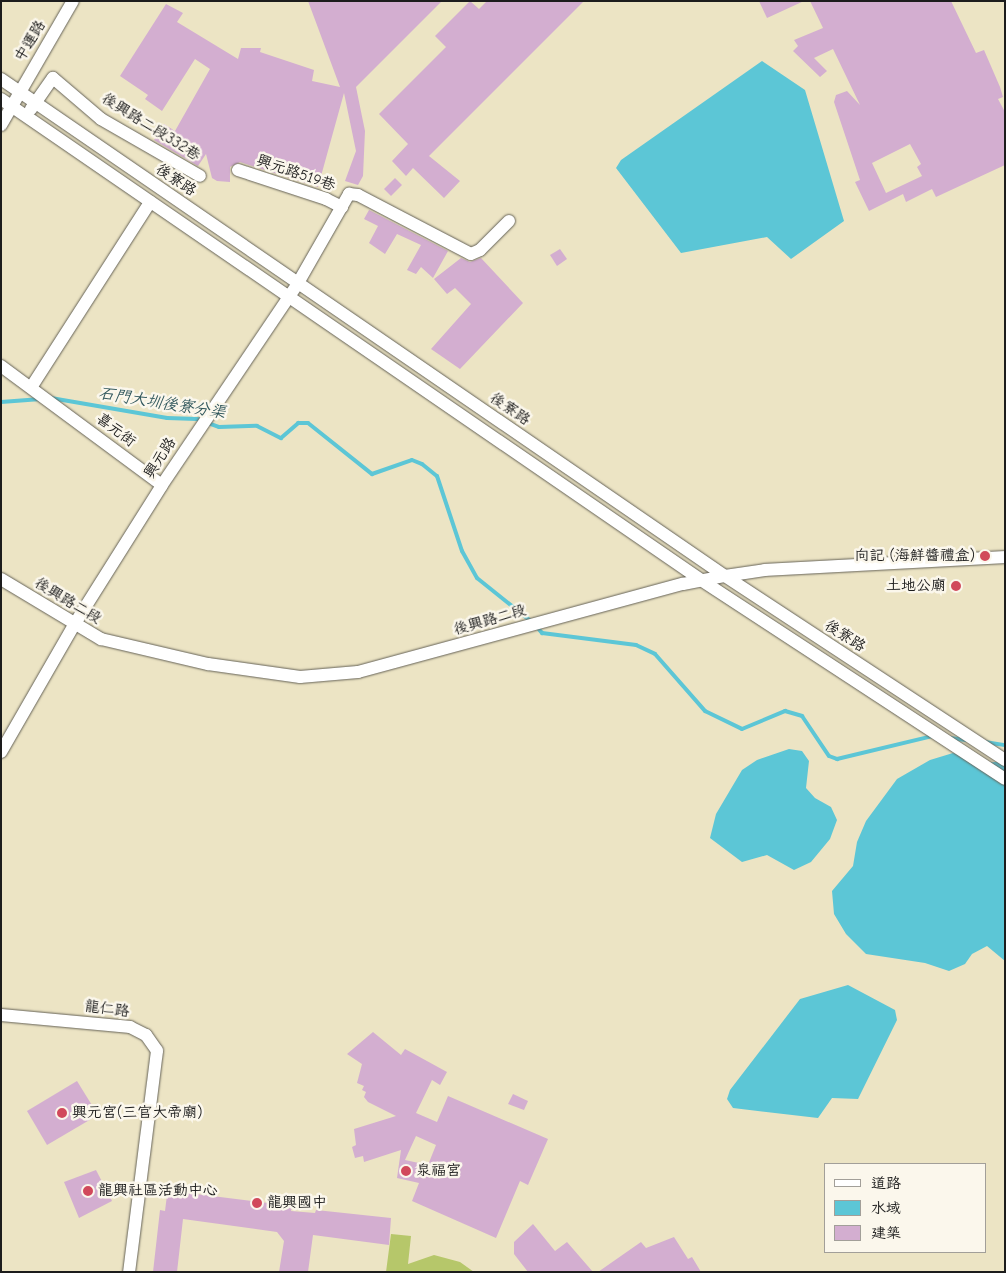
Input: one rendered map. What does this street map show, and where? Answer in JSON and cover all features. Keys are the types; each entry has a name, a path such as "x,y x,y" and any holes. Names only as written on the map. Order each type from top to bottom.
{"street":[{"name":"中運路","path":"1,126 6,103 18,92 73,1"},
{"name":"後興路二段332巷","path":"26,117 53,78 101,119 200,176"},
{"name":"後寮路","path":"1,79 725,576 1005,760"},
{"path":"6,103 701,580 1005,779"},
{"name":"興元路519巷","path":"238,170 326,199 342,207"},
{"name":"興元路","path":"1,752 74,625 162,485 298,283 350,194 358,195 471,254 480,250 509,221"},
{"path":"32,386 150,202"},
{"name":"喜元街","path":"1,366 32,386 162,485"},
{"name":"後興路二段","path":"1,579 74,625 101,639 208,664 269,675 329,676 358,672 701,580 765,570 1005,557"},
{"name":"龍仁路","path":"1,1014 130,1027 146,1035 157,1051 129,1272"}],"green space":[{"path":"391,1234 411,1236 408,1264 434,1255 460,1262 474,1272 386,1272"}],"water":[{"path":"762,61 805,90 844,221 791,259 767,237 681,253 616,168 621,160"},
{"path":"789,749 802,751 809,761 806,788 815,798 831,807 837,820 830,839 811,862 794,870 767,855 742,862 710,838 716,814 742,770 757,760"},
{"path":"953,753 985,763 1005,761 1005,961 987,946 972,954 965,964 949,971 925,963 866,954 846,934 834,914 832,891 853,866 857,842 866,821 897,779 930,760"},
{"path":"848,985 895,1010 897,1020 858,1099 832,1098 818,1118 733,1108 727,1099 730,1090 800,999"}],"building":[{"path":"308,1 442,1 356,87 365,131 363,176 358,185 345,181 356,151 344,93 318,187 240,162 230,167 230,182 217,181 212,178 206,154 198,166 154,140 164,124 175,131 210,69 195,59 162,111 145,99 148,95 120,76 166,4 183,13 177,22 238,59 241,48 261,48 260,52 314,70 312,81 340,87"},
{"path":"470,1 479,9 487,1 584,1 429,156 460,181 444,198 413,168 406,176 392,161 408,144 379,114 446,47 435,36"},
{"path":"759,1 804,1 767,18"},
{"path":"810,1 951,1 976,53 984,50 1000,87 1003,97 998,99 1005,112 1005,165 936,197 932,189 906,202 903,194 869,211 855,182 860,180 834,102 836,95 847,91 860,105 833,49 814,58 827,71 820,77 793,51 798,46 794,40 823,28","holes":["910,144 921,164 917,167 922,176 886,193 872,163"]},
{"path":"395,178 402,185 391,196 384,189"},
{"path":"369,210 448,251 433,278 421,267 416,274 407,270 421,245 397,234 385,254 369,243 378,226 364,219"},
{"path":"560,249 567,259 557,266 550,255"},
{"path":"461,258 470,262 481,258 523,303 460,369 431,349 471,304 455,288 447,294 434,279"},
{"path":"373,1032 401,1055 405,1049 447,1072 440,1085 432,1080 416,1113 437,1122 448,1096 548,1139 528,1185 520,1181 496,1238 412,1201 419,1183 397,1178 401,1150 364,1162 363,1156 355,1158 352,1147 356,1145 354,1129 396,1116 368,1102 364,1097 366,1092 362,1090 364,1086 357,1083 362,1064 347,1054","holes":["416,1136 436,1145 428,1165 405,1160"]},
{"name":"興元宮(三官大帝廟)","path":"77,1081 98,1115 47,1145 27,1111"},
{"path":"513,1094 528,1101 524,1110 508,1104"},
{"name":"龍興社區活動中心","path":"96,1170 112,1201 79,1218 64,1182"},
{"path":"188,1193 292,1206 291,1211 315,1213 316,1210 391,1218 389,1245 313,1235 308,1272 279,1272 284,1241 277,1232 183,1219 177,1272 153,1272 160,1210 165,1211 167,1195 188,1197"},
{"path":"533,1224 555,1251 567,1242 593,1272 528,1272 514,1254 514,1242"},
{"path":"674,1237 688,1259 692,1257 701,1272 598,1272 641,1242 646,1248"}],"waterway":[{"name":"石門大圳後寮分渠","path":"51,398 167,418 197,419 219,427 257,426 281,438 298,423 308,423 372,474 412,460 422,464 437,476 462,551 477,578 532,622"},
{"name":"石門大圳後寮分渠","path":"1,402 41,399"},
{"name":"石門大圳後寮分渠","path":"537,627 542,633 636,645 655,654 705,711 742,729 785,711 802,716 829,756 837,759 933,736"},
{"name":"石門大圳後寮分渠","path":"950,738 966,740"},
{"name":"石門大圳後寮分渠","path":"985,742 1005,745"}],"place":[{"name":"向記 (海鮮醬禮盒)","path":"985,556"},
{"name":"土地公廟","path":"956,586"},
{"name":"興元宮(三官大帝廟)","path":"62,1113"},
{"name":"泉福宮","path":"406,1171"},
{"name":"龍興社區活動中心","path":"88,1191"},
{"name":"龍興國中","path":"257,1203"}]}
